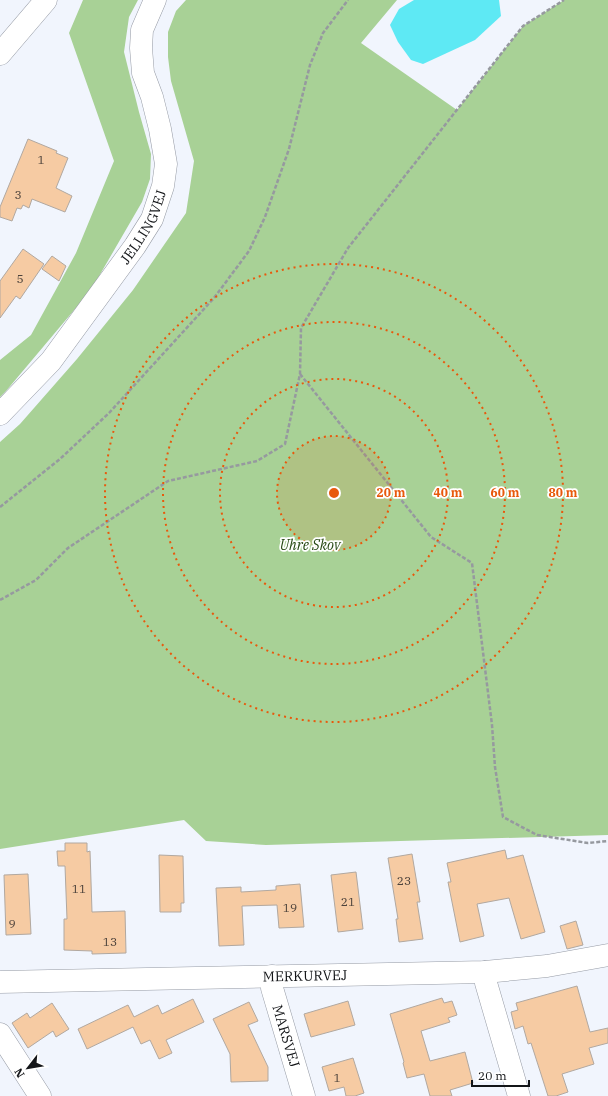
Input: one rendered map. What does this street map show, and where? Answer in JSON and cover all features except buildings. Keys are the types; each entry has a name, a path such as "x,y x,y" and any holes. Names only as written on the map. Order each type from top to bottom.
{"street":[{"path":"0,54 46,0"},
{"name":"JELLINGVEJ","path":"0,414 51,361 135,246 152,219 163,186 166,164 154,103 143,73 141,48 142,30 155,0"},
{"name":"MERKURVEJ","path":"0,982 485,972 547,966 608,955"},
{"path":"485,972 486,983 519,1096"},
{"name":"MARSVEJ","path":"272,976 272,988 304,1096"},
{"path":"0,1034 40,1096"}],"path":[{"path":"0,507 60,459 109,413 214,298 249,252 265,217 289,150 310,65 323,32 348,0"},
{"path":"0,600 36,580 68,548 168,481 257,461 285,444 300,374 301,328 348,248 523,26 564,0"},
{"path":"300,374 431,537 472,564 492,725 495,767 503,817 537,835 588,843 608,841"}],"green space":[{"path":"83,0 138,0 129,17 124,52 151,154 150,179 142,202 91,290 0,397 0,360 31,335 76,253 114,161 69,33"},
{"name":"Uhre Skov","path":"186,0 397,0 361,43 457,110 523,26 564,0 608,0 608,835 266,845 206,841 184,820 0,849 0,442 20,424 77,359 133,290 186,213 194,161 171,81 168,57 168,32 176,11"}],"water":[{"path":"414,0 499,0 501,16 475,40 423,64 411,60 398,42 390,25 399,9"}]}
